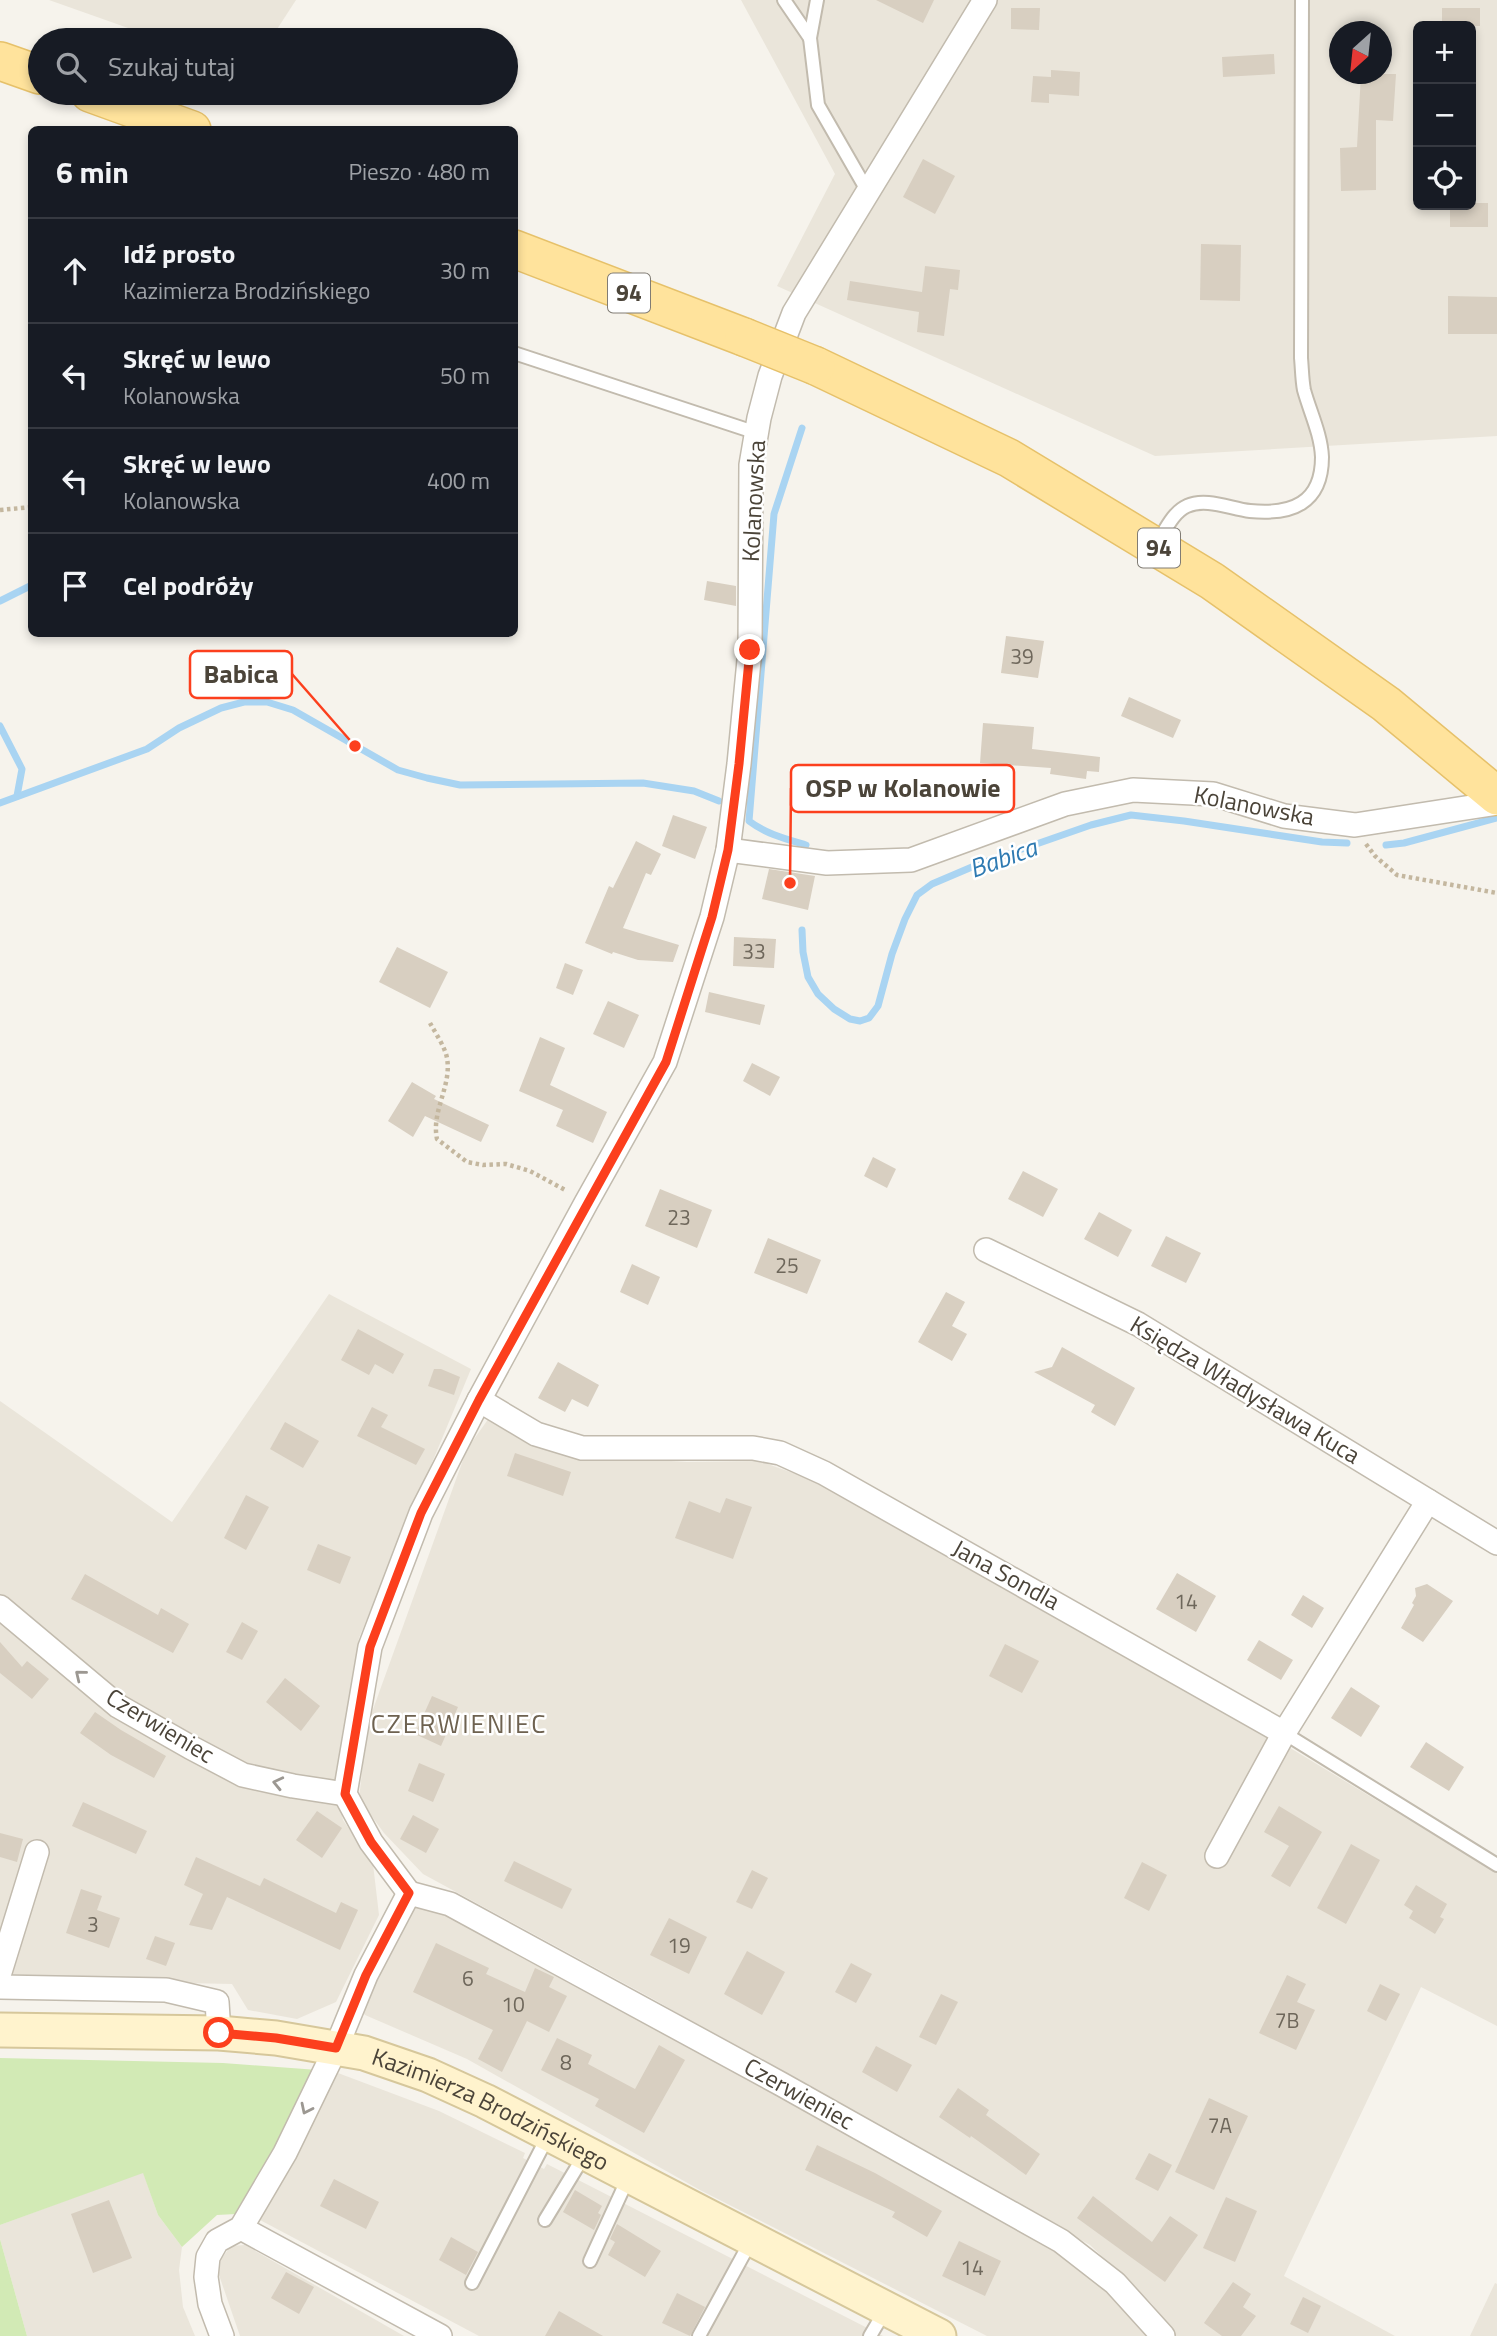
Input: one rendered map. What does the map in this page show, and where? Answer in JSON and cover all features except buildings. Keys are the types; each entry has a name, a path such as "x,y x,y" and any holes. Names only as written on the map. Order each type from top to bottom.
{"main road":[{"path":"0,61 28,71"},
{"path":"123,105 181,126"},
{"name":"94","path":"518,251 816,366 1009,458 1212,581 1386,704 1485,785"},
{"name":"Kazimierza Brodzińskiego","path":"0,2029 219,2033 276,2038 364,2053 428,2075 485,2101 752,2239 878,2322 939,2336"}],"street":[{"name":"Kolanowska","path":"345,1794 370,1647 421,1513 586,1203 666,1062 712,917 728,850 739,764 750,650 751,465 770,376 794,313 985,0"},
{"name":"Kolanowska","path":"728,850 827,863 911,860 1065,804 1133,790 1213,794 1284,816 1355,825 1497,803"},
{"name":"Księdza Władysława Kuca","path":"986,1250 1138,1324 1497,1543"},
{"name":"Jana Sondla","path":"479,1400 536,1434 582,1448 692,1450 753,1447 780,1453 835,1480 1284,1733"},
{"path":"1217,1856 1284,1733 1428,1501"},
{"name":"Czerwieniec","path":"0,1607 118,1706 190,1747 243,1774 293,1786 345,1794"},
{"path":"222,2336 210,2304 206,2277 208,2257 217,2241 241,2228 285,2153 336,2048 366,1975 409,1893 371,1842 345,1794"},
{"path":"0,1972 37,1852"},
{"name":"Czerwieniec","path":"409,1893 450,1904 1051,2234 1115,2283 1163,2336"},
{"path":"0,1987 166,1990 218,2002 219,2033"},
{"path":"241,2228 440,2336"}],"lane":[{"path":"785,0 810,38"},
{"path":"817,0 810,38 818,105 868,192"},
{"path":"1155,546 1173,518 1187,506 1216,503 1250,511 1289,510 1307,500 1319,484 1322,456 1315,422 1303,387 1301,358 1302,0"},
{"path":"518,354 757,433"},
{"name":"Jana Sondla","path":"1284,1733 1497,1865"},
{"path":"472,2283 549,2134"},
{"path":"545,2220 586,2153"},
{"path":"590,2261 629,2175"},
{"path":"699,2336 752,2239"}],"path":[{"path":"0,510 28,508"},
{"path":"1355,825 1375,856 1397,874 1497,893"},
{"path":"430,1023 447,1058 446,1083 434,1125 437,1139 467,1162 483,1165 506,1164 530,1171 586,1203"}],"shaded area":[{"path":"49,0 296,0 278,28 128,28"},
{"path":"741,0 1497,0 1497,436 1155,456 777,286 835,174"},
{"path":"329,1294 471,1369 359,1638 336,1781 343,1820 373,1864 379,1915 336,2002 297,2019 248,2010 232,1984 0,1979 0,1401 172,1522"},
{"path":"489,1418 592,1456 687,1462 759,1461 810,1479 1267,1734 1497,1873 1497,2026 1421,1987 1284,2276 1395,2336 1175,2336 1152,2304 1090,2245 855,2117 655,2000 423,1874 384,1833 359,1799 367,1726 467,1449"},
{"path":"429,1902 982,2203 1115,2290 1152,2336 987,2336 700,2190 467,2059 365,2015 357,2005 408,1910"},
{"path":"338,2073 439,2111 525,2153 523,2158 544,2169 547,2164 883,2336 479,2336 260,2220"},
{"path":"143,2172 158,2215 182,2247 179,2270 183,2307 195,2336 27,2336 0,2239 0,2225"},
{"path":"245,2245 404,2336 240,2336 219,2275 221,2259 231,2246"},
{"path":"1495,2283 1497,2336 1470,2336"}],"green space":[{"path":"0,2058 223,2063 318,2070 236,2214 217,2215 182,2247 158,2215 143,2173 0,2225"},
{"path":"0,2239 27,2336 0,2336"}],"waterway":[{"path":"802,428 774,514 749,821 769,833 806,845"},
{"path":"0,601 28,587"},
{"name":"Babica","path":"0,803 147,749 179,728 221,708 244,702 267,702 293,710 398,770 460,785 643,783 694,791 719,801"},
{"path":"0,726 22,769 17,796"},
{"name":"Babica","path":"802,930 808,977 818,994 834,1009 850,1019 860,1021 869,1018 878,1006 892,954 917,895 932,884 979,864 1091,825 1131,815 1322,842 1347,843"},
{"name":"Babica","path":"1386,845 1404,843 1497,818"}],"place":[{"name":"Babica","path":"355,746"},
{"name":"OSP w Kolanowie","path":"790,883"}],"district":[{"name":"CZERWIENIEC","path":"459,1724"}],"route":[{"path":"219,2033 276,2038 336,2048 366,1975 409,1893 371,1842 345,1794 370,1647 421,1513 586,1203 666,1062 712,917 728,850 750,650"}]}
